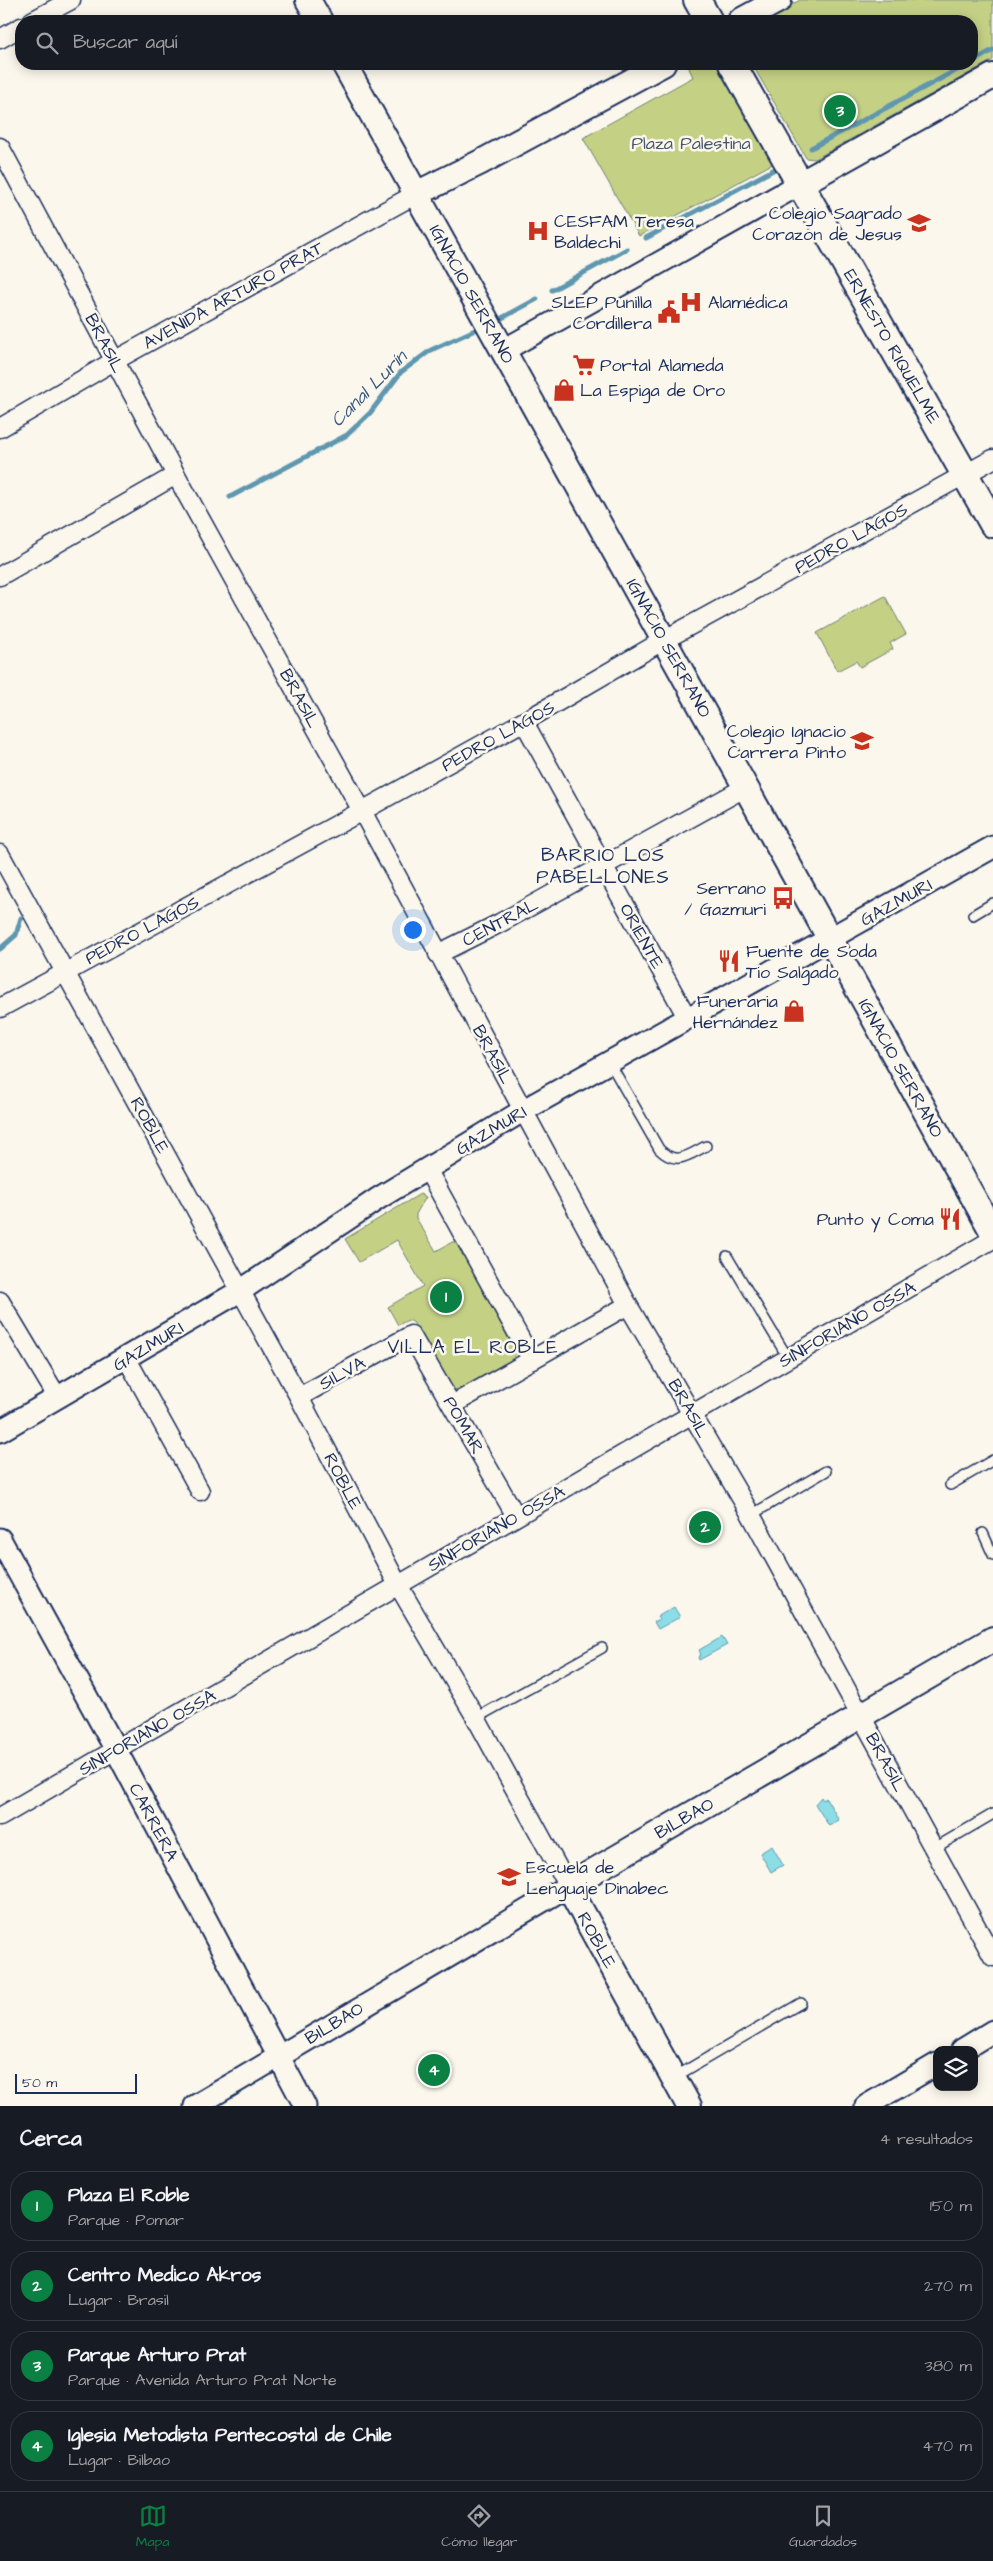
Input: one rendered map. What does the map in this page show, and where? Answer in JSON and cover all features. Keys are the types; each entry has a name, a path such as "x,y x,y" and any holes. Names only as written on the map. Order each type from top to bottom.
{"main road":[{"path":"308,0 317,15"},
{"path":"697,0 706,15"},
{"path":"751,15 779,0"},
{"name":"IGNACIO SERRANO","path":"347,70 993,1233"},
{"path":"416,194 481,162 651,70"},
{"name":"ERNESTO RIQUELME","path":"735,70 993,524"},
{"path":"800,184 993,76"},
{"name":"BILBAO","path":"568,1886 993,1639"},
{"name":"ROBLE","path":"568,1886 689,2106"}],"street":[{"path":"43,15 71,0"},
{"path":"0,39 15,30"},
{"name":"BRASIL","path":"0,147 114,361 362,811 628,1305 751,1515 993,1958"},
{"path":"504,350 800,184"},
{"name":"AVENIDA ARTURO PRAT","path":"0,428 114,361 416,194"},
{"name":"PEDRO LAGOS","path":"0,1008 524,722 664,640 993,459"},
{"path":"0,576 176,475"},
{"name":"ORIENTE","path":"524,722 688,1019"},
{"name":"CENTRAL","path":"438,954 500,923 603,864 746,787"},
{"name":"GAZMURI","path":"0,1432 240,1291 379,1198 524,1110 993,847"},
{"name":"ROBLE","path":"0,854 299,1397 398,1585 476,1718 568,1886"},
{"path":"427,1169 532,1360"},
{"name":"SINFORIANO OSSA","path":"0,1817 993,1239"},
{"path":"0,1301 58,1398"},
{"path":"452,1405 628,1305"},
{"name":"SILVA","path":"299,1397 411,1335"},
{"name":"POMAR","path":"411,1335 516,1516"},
{"path":"127,1359 200,1491"},
{"name":"CARRERA","path":"0,1539 116,1750 305,2106"},
{"name":"BILBAO","path":"195,2106 568,1886"},
{"path":"969,2046 993,2031"},
{"path":"866,2106 933,2066"}],"lane":[{"path":"973,915 993,903"},
{"path":"610,1063 659,1149 666,1156 676,1159 706,1146"},
{"path":"727,1256 788,1358"},
{"path":"950,1485 993,1460"},
{"path":"751,1515 826,1471"},
{"path":"983,1533 993,1555"},
{"path":"476,1718 602,1648"},
{"path":"934,1849 993,1814"},
{"path":"673,2078 801,2003"}],"green space":[{"path":"800,0 993,0 993,60 978,68 978,15 773,15"},
{"name":"Plaza Palestina","path":"690,70 721,70 774,163 639,236 583,138 693,77"},
{"path":"755,70 975,70 815,159 806,158"},
{"path":"885,596 906,634 890,643 893,649 860,667 856,661 837,671 817,633"},
{"path":"420,1194 426,1197 416,1214 416,1218 436,1251 456,1240 516,1350 514,1359 461,1389 451,1390 413,1322 408,1320 398,1325 388,1307 423,1286 397,1240 359,1262 345,1239"}],"water":[{"path":"674,1607 680,1617 658,1629 654,1622 659,1620 657,1617"},
{"path":"722,1637 727,1645 699,1660 698,1657 701,1655 699,1650"},
{"path":"821,1797 823,1800 826,1798 839,1820 829,1826 815,1804"},
{"path":"772,1846 783,1865 771,1872 760,1853"}],"waterway":[{"name":"Canal Lurín","path":"978,59 993,50"},
{"name":"Canal Lurín","path":"811,148 957,70"},
{"name":"Canal Lurín","path":"646,238 773,170"},
{"name":"Canal Lurín","path":"552,290 627,249"},
{"name":"Canal Lurín","path":"502,318 537,299"},
{"name":"Canal Lurín","path":"230,497 347,435 370,413 401,372 431,350 475,330"},
{"name":"Canal Lurín","path":"0,949 16,935 21,918"}],"place":[{"name":"Parque Arturo Prat","path":"840,111"},
{"name":"Colegio Sagrado Corazon de Jesus","path":"919,223"},
{"name":"CESFAM Teresa Baldechi","path":"538,231"},
{"name":"Alamédica","path":"691,302"},
{"name":"SLEP Punilla Cordillera","path":"669,312"},
{"name":"Portal Alameda","path":"584,365"},
{"name":"La Espiga de Oro","path":"564,390"},
{"name":"Colegio Ignacio Carrera Pinto","path":"862,741"},
{"name":"Serrano / Gazmuri","path":"783,898"},
{"name":"Fuente de Soda Tio Salgado","path":"729,961"},
{"name":"Funeraria Hernández","path":"794,1011"},
{"name":"Punto y Coma","path":"950,1219"},
{"name":"Plaza El Roble","path":"446,1297"},
{"name":"Centro Medico Akros","path":"705,1527"},
{"name":"Escuela de Lenguaje Dinabec","path":"509,1877"},
{"name":"Iglesia Metodista Pentecostal de Chile","path":"434,2070"}],"district":[{"name":"BARRIO LOS PABELLONES","path":"603,865"},
{"name":"VILLA EL ROBLE","path":"473,1346"}]}
